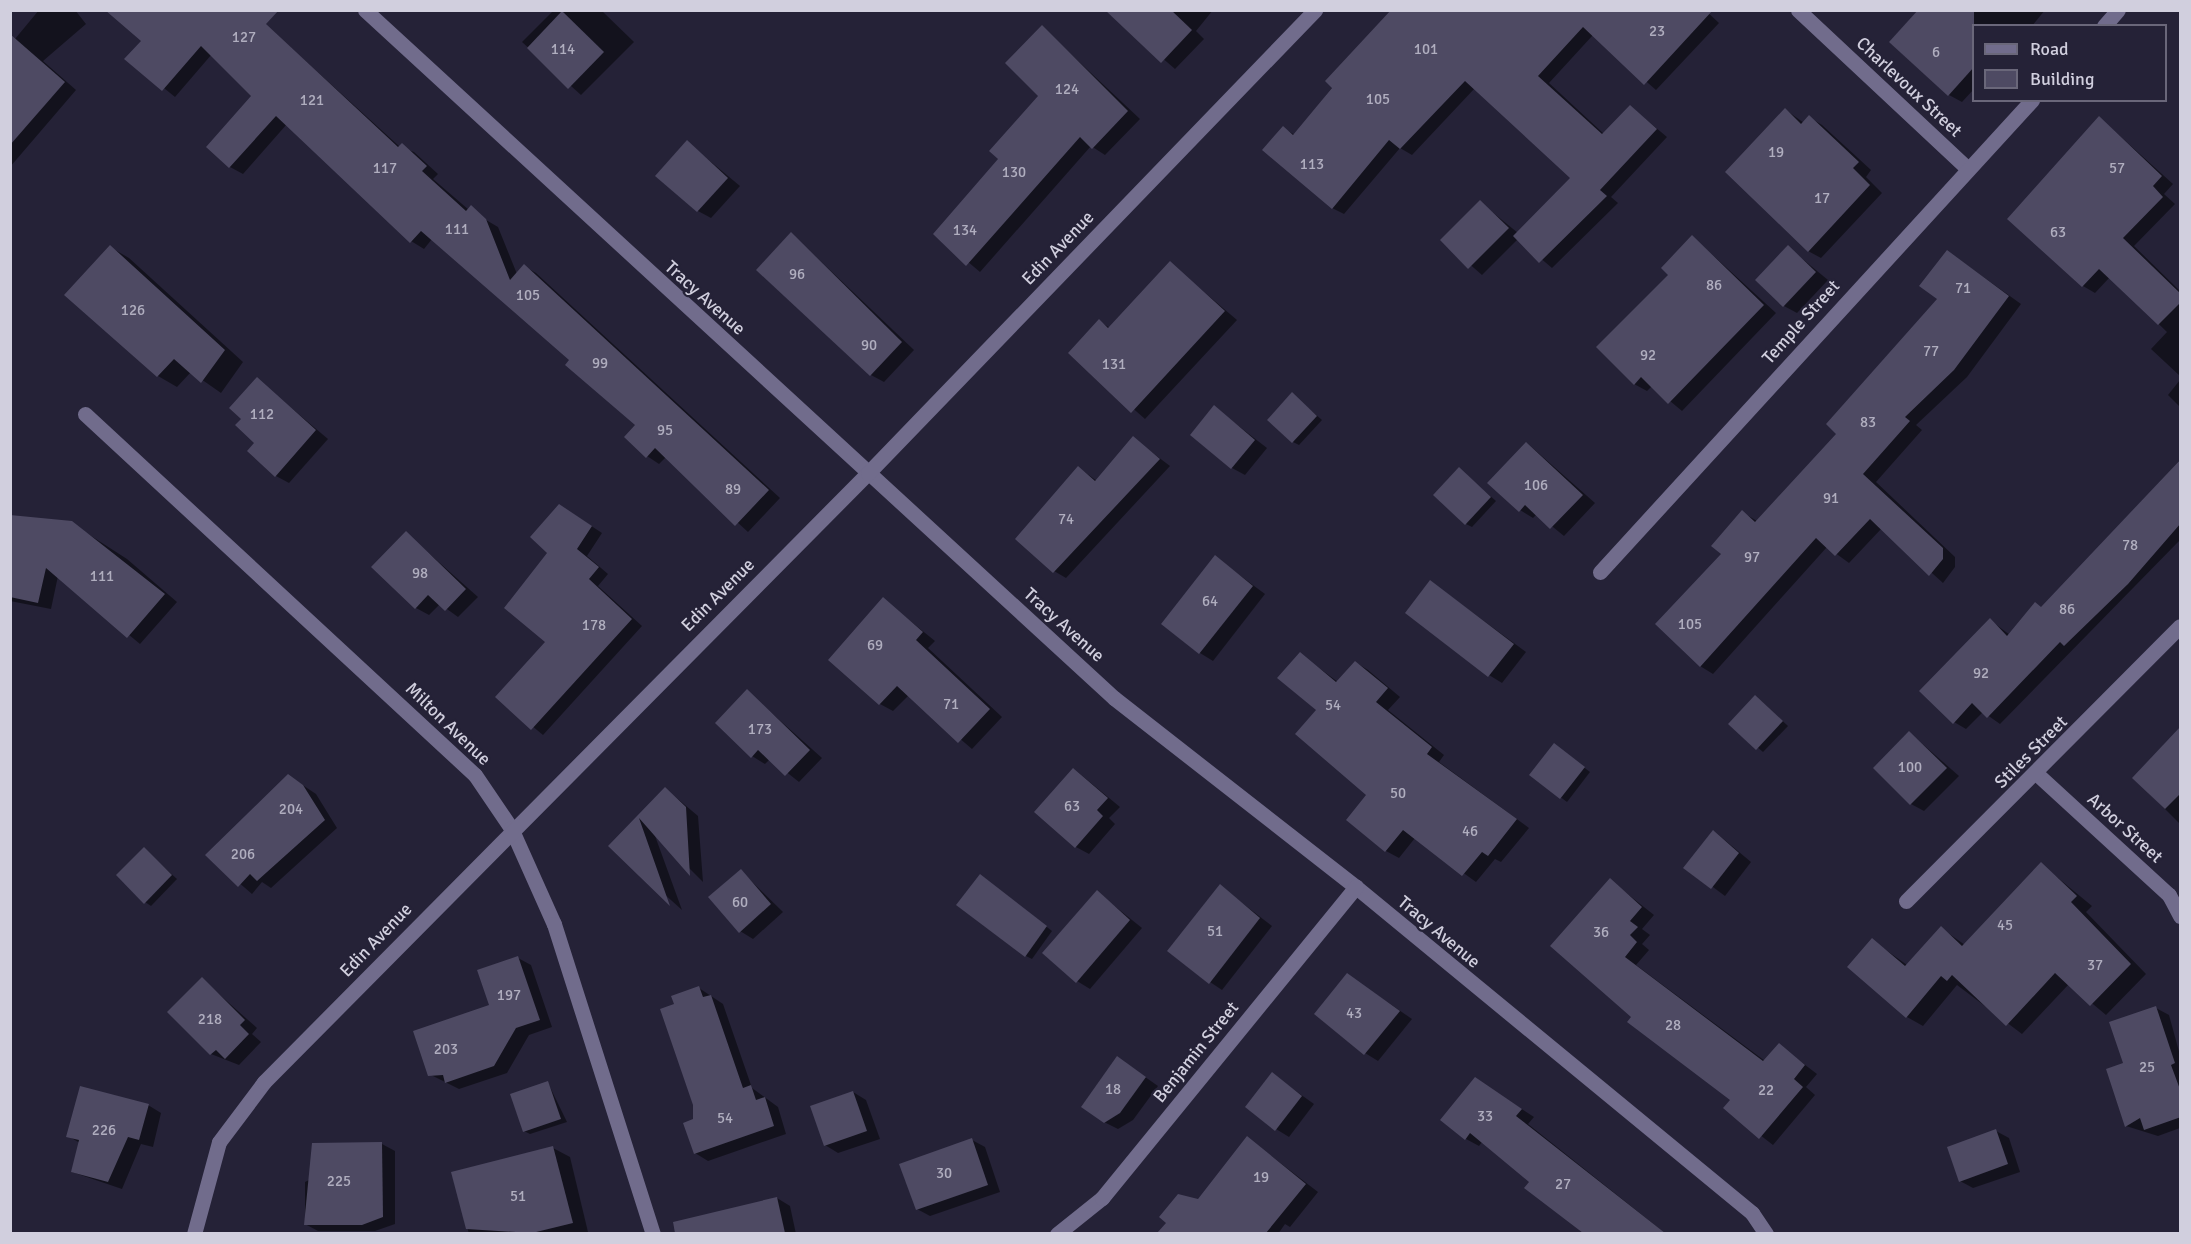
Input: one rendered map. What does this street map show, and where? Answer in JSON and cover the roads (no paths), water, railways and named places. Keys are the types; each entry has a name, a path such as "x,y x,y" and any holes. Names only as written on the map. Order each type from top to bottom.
{"street":[{"name":"Tracy Avenue","path":"364,10 1114,698 1356,887 1752,1213 1766,1233"},
{"name":"Edin Avenue","path":"194,1233 219,1142 264,1082 511,828 868,473 1316,10"},
{"name":"Charlevoux Street","path":"1798,10 1966,168"},
{"path":"2106,24 2118,10"},
{"name":"Temple Street","path":"1600,572 1966,168 2030,102"},
{"name":"Milton Avenue","path":"85,414 475,775 511,828 554,924 653,1233"},
{"name":"Stiles Street","path":"1906,901 2037,774 2181,626"},
{"name":"Arbor Street","path":"2037,774 2169,895 2181,916"},
{"name":"Benjamin Street","path":"1057,1233 1102,1198 1356,887"}]}
